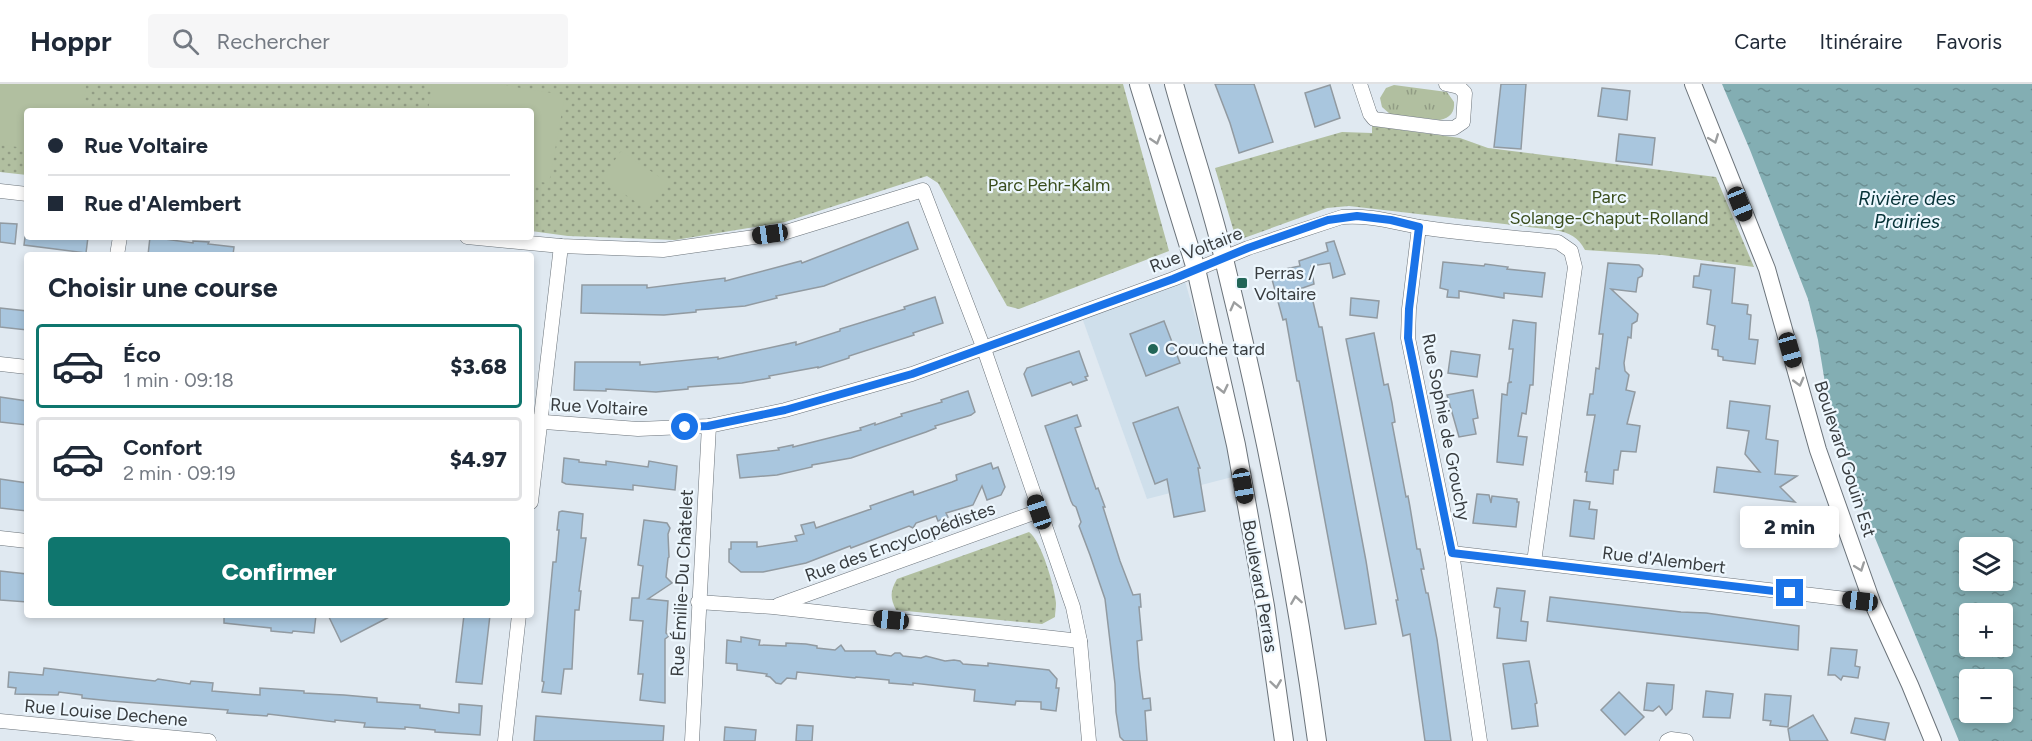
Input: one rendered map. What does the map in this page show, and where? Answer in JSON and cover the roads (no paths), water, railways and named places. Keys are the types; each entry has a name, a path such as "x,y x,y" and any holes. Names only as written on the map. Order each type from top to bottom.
{"main road":[{"name":"Boulevard Perras","path":"1138,84 1196,269 1236,445 1265,606 1284,741"},
{"name":"Boulevard Perras","path":"1174,84 1224,258 1275,482 1317,741"}],"street":[{"path":"1360,84 1370,114 1374,119 1454,128 1462,122 1465,93 1459,87 1446,84"},
{"name":"Boulevard Gouin Est","path":"1693,84 1767,269 1818,450 1872,602 1933,741"},
{"path":"498,240 561,246 663,250 783,232 923,190 984,349 1072,607 1080,641 1089,741"},
{"path":"0,191 24,194"},
{"name":"Rue Voltaire","path":"535,422 638,429 708,426 848,394 984,349 1224,258 1342,217 1357,216 1391,220 1419,227 1558,242 1571,251 1574,259 1534,562"},
{"name":"Rue Sophie de Grouchy","path":"1419,227 1409,309 1408,338 1452,553 1480,741"},
{"path":"534,442 561,246"},
{"path":"0,364 24,367"},
{"name":"Rue Émilie-Du Châtelet","path":"692,741 708,426"},
{"name":"Rue des Encyclopédistes","path":"773,607 1039,512"},
{"path":"0,538 24,541"},
{"name":"Rue d'Alembert","path":"1452,553 1872,602"},
{"path":"698,602 773,607 1080,641"},
{"path":"505,741 519,618"},
{"name":"Rue Louise Dechene","path":"0,722 209,741"},
{"path":"1667,741 1671,739 1686,741"}],"water":[{"name":"Rivière des Prairies","path":"1722,84 2032,84 2032,741 1959,741 1861,504 1825,383 1808,299"}],"place":[{"name":"Perras / Voltaire","path":"1242,283"},
{"name":"Couche tard","path":"1153,349"}],"park label":[{"name":"Parc Pehr-Kalm","path":"1049,185"},
{"name":"Parc Solange-Chaput-Rolland","path":"1609,207"}]}
